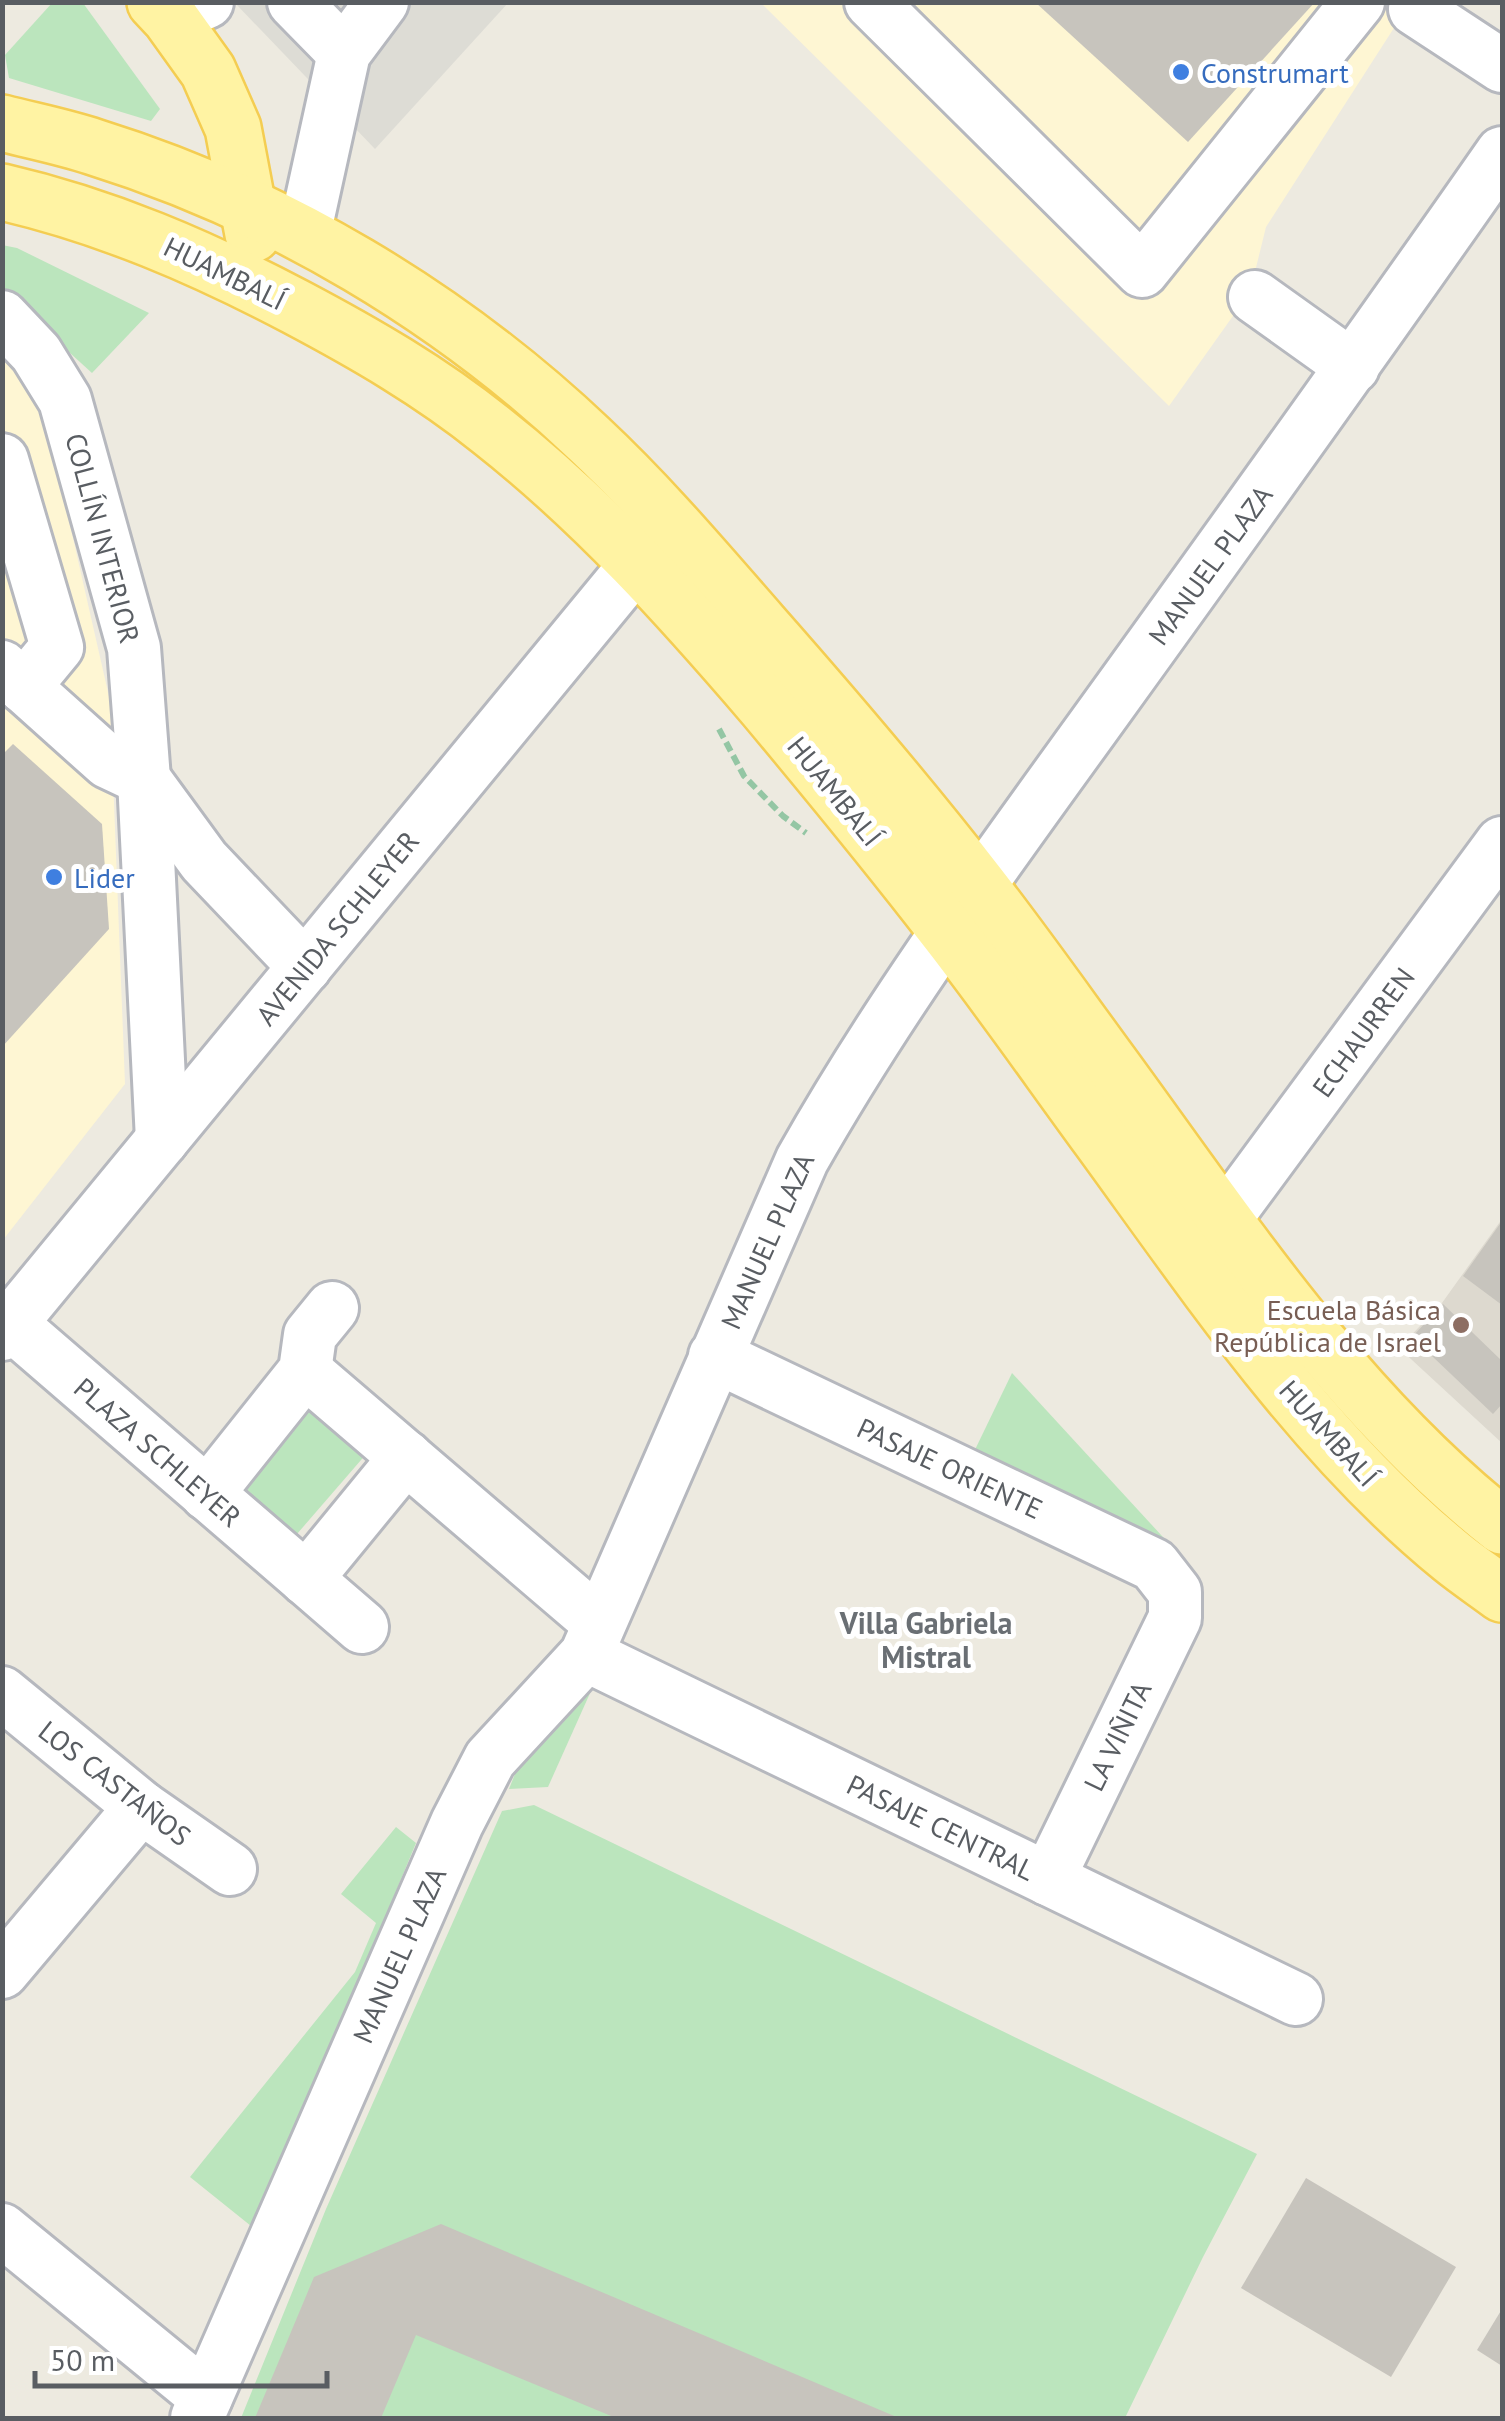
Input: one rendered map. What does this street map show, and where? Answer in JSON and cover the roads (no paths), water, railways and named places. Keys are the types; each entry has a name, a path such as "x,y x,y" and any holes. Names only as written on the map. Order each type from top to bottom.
{"main road":[{"path":"177,8 233,128 258,255 276,296"},
{"name":"HUAMBALÍ","path":"2,123 95,147 246,205 304,235 397,289 500,362 587,436 721,655 947,930 1211,1291 1282,1381 1404,1514 1502,1594"},
{"name":"HUAMBALÍ","path":"2,192 86,214 142,234 276,296 390,358 444,394 536,466 654,541 821,692 978,884 1302,1322 1416,1447 1498,1514"}],"street":[{"path":"294,2 344,53"},
{"path":"304,235 344,53 382,2"},
{"path":"871,2 1142,272 1358,2"},
{"path":"1416,9 1502,66"},
{"name":"MANUEL PLAZA","path":"202,2408 426,1894 482,1775 490,1759 592,1639 765,1240 802,1160 846,1083 978,884 1353,367 1502,152"},
{"path":"1255,297 1353,367"},
{"name":"COLLÍN INTERIOR","path":"2,317 36,352 65,400 134,648 162,1140"},
{"path":"2,460 57,647 13,677 108,762 144,779 204,862 305,967"},
{"name":"AVENIDA SCHLEYER","path":"7,1329 654,541"},
{"name":"ECHAURREN","path":"1224,1220 1502,843"},
{"path":"206,1494 305,1372 310,1336 332,1308"},
{"name":"PLAZA SCHLEYER","path":"7,1329 362,1626"},
{"name":"PASAJE ORIENTE","path":"715,1356 1154,1565 1175,1592"},
{"name":"PASAJE CENTRAL","path":"305,1372 406,1457 592,1639 1048,1879 1296,1998"},
{"path":"306,1579 406,1457"},
{"path":"1451,1556 1498,1514"},
{"name":"LA VIÑITA","path":"1048,1879 1175,1618 1175,1592"},
{"name":"LOS CASTAÑOS","path":"2,1693 140,1807 230,1869"},
{"path":"2,1972 140,1807"},
{"path":"2,2230 202,2408"}],"place":[{"name":"Construmart","path":"1181,72"},
{"name":"Lider","path":"54,877"},
{"name":"Escuela Básica República de Israel","path":"1461,1325"}],"district":[{"name":"Villa Gabriela Mistral","path":"926,1639"}]}
